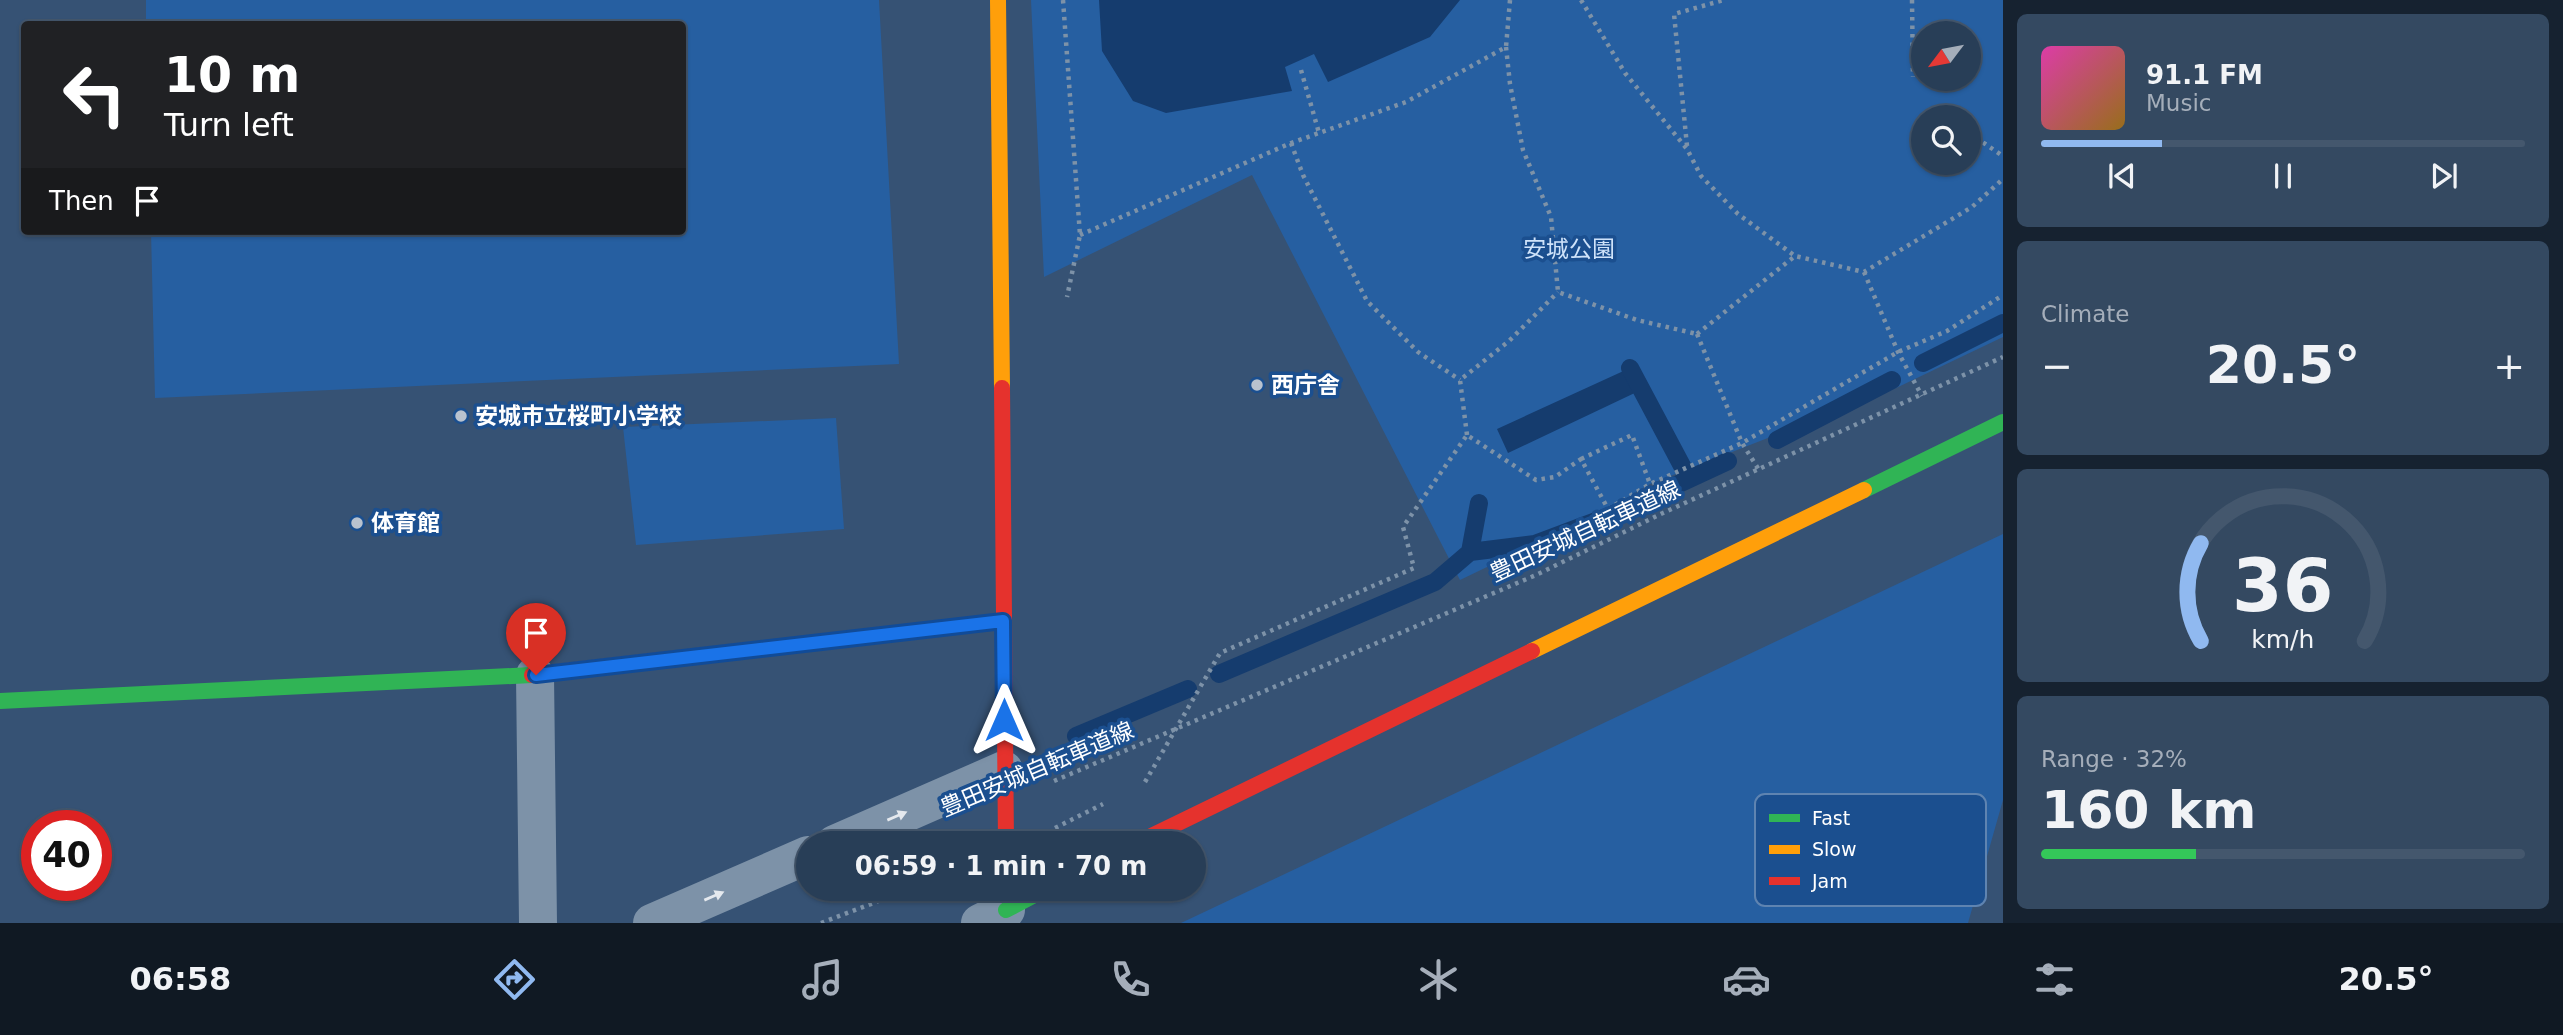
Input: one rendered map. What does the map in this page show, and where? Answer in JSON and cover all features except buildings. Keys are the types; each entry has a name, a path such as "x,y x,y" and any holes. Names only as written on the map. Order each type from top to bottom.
{"street":[{"path":"998,0 1006,831"},
{"path":"1162,831 2003,422"},
{"path":"0,701 536,675 1003,621"},
{"path":"536,675 538,923"},
{"path":"872,831 1004,785"},
{"path":"652,923 796,860"},
{"path":"1000,911 1021,901"}],"path":[{"path":"1063,0 1080,235 1067,297"},
{"path":"1510,0 1506,47 1510,84 1523,150 1551,216 1558,292"},
{"path":"1581,0 1625,73 1687,149 1701,176 1738,214 1795,256 1864,272 1972,207 2003,179"},
{"path":"1687,149 1674,14 1724,0"},
{"path":"1912,0 1912,21"},
{"path":"1080,235 1291,143 1406,102 1506,47"},
{"path":"1301,70 1319,133"},
{"path":"1981,141 2003,156"},
{"path":"1178,728 1220,653 1414,568 1403,527 1467,435 1460,380 1418,352 1367,301 1303,175 1291,143"},
{"path":"1697,334 1795,256"},
{"path":"1864,272 1898,352 1922,396"},
{"path":"1558,292 1637,320 1697,334"},
{"path":"1460,380 1509,341 1558,292"},
{"path":"1581,459 1608,509 1650,484 1742,443 1898,352 1947,331 2003,295"},
{"path":"1697,334 1742,443 1759,470"},
{"name":"豊田安城自転車道線","path":"1004,785 1178,728 1536,575 2003,357"},
{"path":"1467,435 1536,480 1555,477 1581,459 1632,435 1650,484"},
{"name":"豊田安城自転車道線","path":"1132,789 1145,783 1178,728"},
{"path":"1049,831 1107,802"},
{"path":"821,923 879,901"}],"green space":[{"path":"146,0 879,0 899,364 155,398 151,235 686,235 686,21 146,21"},
{"name":"安城公園","path":"1031,0 2003,0 2003,337 1896,388 1650,484 1608,509 1460,580 1252,175 1044,277"},
{"path":"836,418 844,529 636,545 623,427"},
{"path":"2003,534 2003,800 1986,860 1986,794 1755,794 1755,906 1973,906 1968,923 1181,923"}],"shaded area":[{"path":"1099,0 1460,0 1430,37 1328,82 1314,54 1285,67 1292,91 1166,113 1133,101 1102,51"},
{"path":"1630,368 1641,390 1508,453 1497,429"}],"waterway":[{"path":"1923,363 2003,323"},
{"path":"1630,368 1689,479"},
{"path":"1777,440 1892,380"},
{"path":"1219,674 1435,582 1470,552 1535,544 1612,515 1728,461"},
{"path":"1470,552 1479,503"},
{"path":"1076,736 1188,689"}],"traffic: fast":[{"path":"1864,490 2003,422"},
{"path":"0,701 532,675"},
{"path":"1006,910 1023,901"}],"traffic: slow":[{"path":"998,0 1002,388"},
{"path":"1532,651 1864,490"}],"traffic: jam":[{"path":"1002,388 1006,831"},
{"path":"532,675 1003,621"},
{"path":"1162,831 1532,651"}],"place":[{"name":"西庁舎","path":"1257,385"},
{"name":"安城市立桜町小学校","path":"461,416"},
{"name":"体育館","path":"357,523"}],"route":[{"path":"536,675 1003,621 1004,720"}]}
